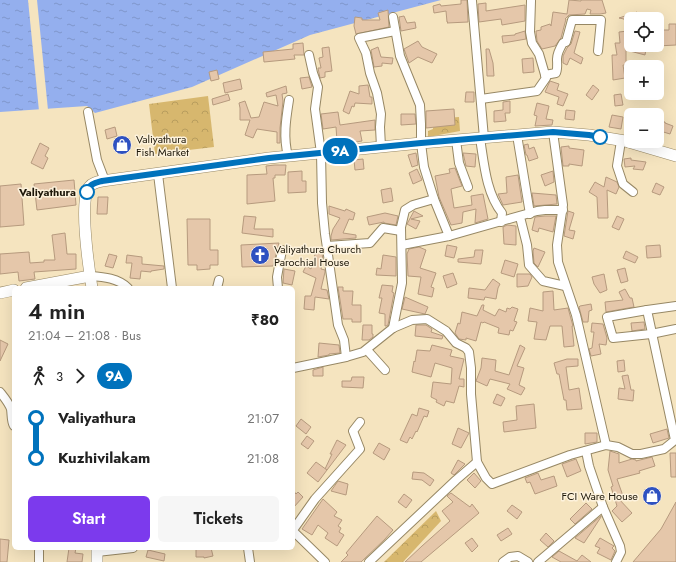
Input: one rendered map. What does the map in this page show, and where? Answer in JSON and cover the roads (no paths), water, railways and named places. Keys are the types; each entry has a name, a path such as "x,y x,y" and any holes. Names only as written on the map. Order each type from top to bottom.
{"main road":[{"path":"92,286 85,229 85,207 88,188 93,183 288,156 553,132 589,135 621,141 676,156"},
{"path":"37,286 90,276"},
{"path":"0,293 12,290"}],"street":[{"path":"472,1 481,99 482,138 489,185 496,206 502,214 501,222"},
{"path":"481,99 537,91 546,78 539,54 532,43 530,32 531,1"},
{"path":"393,17 400,56 420,105 421,143 424,167 434,199 449,236"},
{"path":"545,75 556,73 558,68 557,60 559,50 563,43 566,42 572,20 602,20 598,52"},
{"path":"381,147 381,114 377,93 370,74 366,53 359,38 395,31"},
{"path":"309,55 318,87 315,109 321,153 322,203 327,246 338,325 344,340 346,357"},
{"path":"288,156 285,144 289,100"},
{"path":"88,112 97,160 105,181"},
{"path":"553,132 563,210 557,246 558,262 565,286 573,302 606,445"},
{"path":"517,135 530,214"},
{"path":"456,140 459,163 468,187"},
{"path":"621,141 617,166 623,184 633,192"},
{"path":"158,174 172,286"},
{"path":"393,328 402,283 401,231 405,210 434,199"},
{"path":"402,245 449,236 545,210 563,210"},
{"path":"520,217 527,245 529,265 542,281 565,286"},
{"path":"327,246 370,243 383,228 401,231"},
{"path":"278,286 277,277 282,250"},
{"path":"90,276 104,276 126,286"},
{"path":"676,306 607,316 613,338 651,334 676,329"},
{"path":"295,368 363,352 393,328 412,320 427,319 446,331 456,343 466,348 469,352 477,462 486,478 492,484 570,455 606,445 618,447 632,454 641,454 664,450 675,440 647,310"},
{"path":"367,350 385,370"},
{"path":"0,392 9,404 12,422"},
{"path":"295,527 315,499 360,449 353,431 360,422"},
{"path":"586,451 603,507 620,546 621,552 616,562"},
{"path":"369,562 477,462"},
{"path":"538,562 603,507"},
{"path":"295,532 325,562"},
{"path":"97,554 121,550"},
{"path":"248,550 250,562"},
{"path":"38,562 39,551"},
{"path":"503,562 510,557 518,556 528,562"}],"water":[{"path":"0,0 441,0 310,35 192,87 95,113 87,106 0,112"}],"place":[{"name":"Valiyathura Fish Market","path":"122,145"},
{"name":"Valiyathura","path":"87,192"},
{"name":"Valiyathura Church Parochial House","path":"260,255"},
{"name":"FCI Ware House","path":"652,496"}]}
